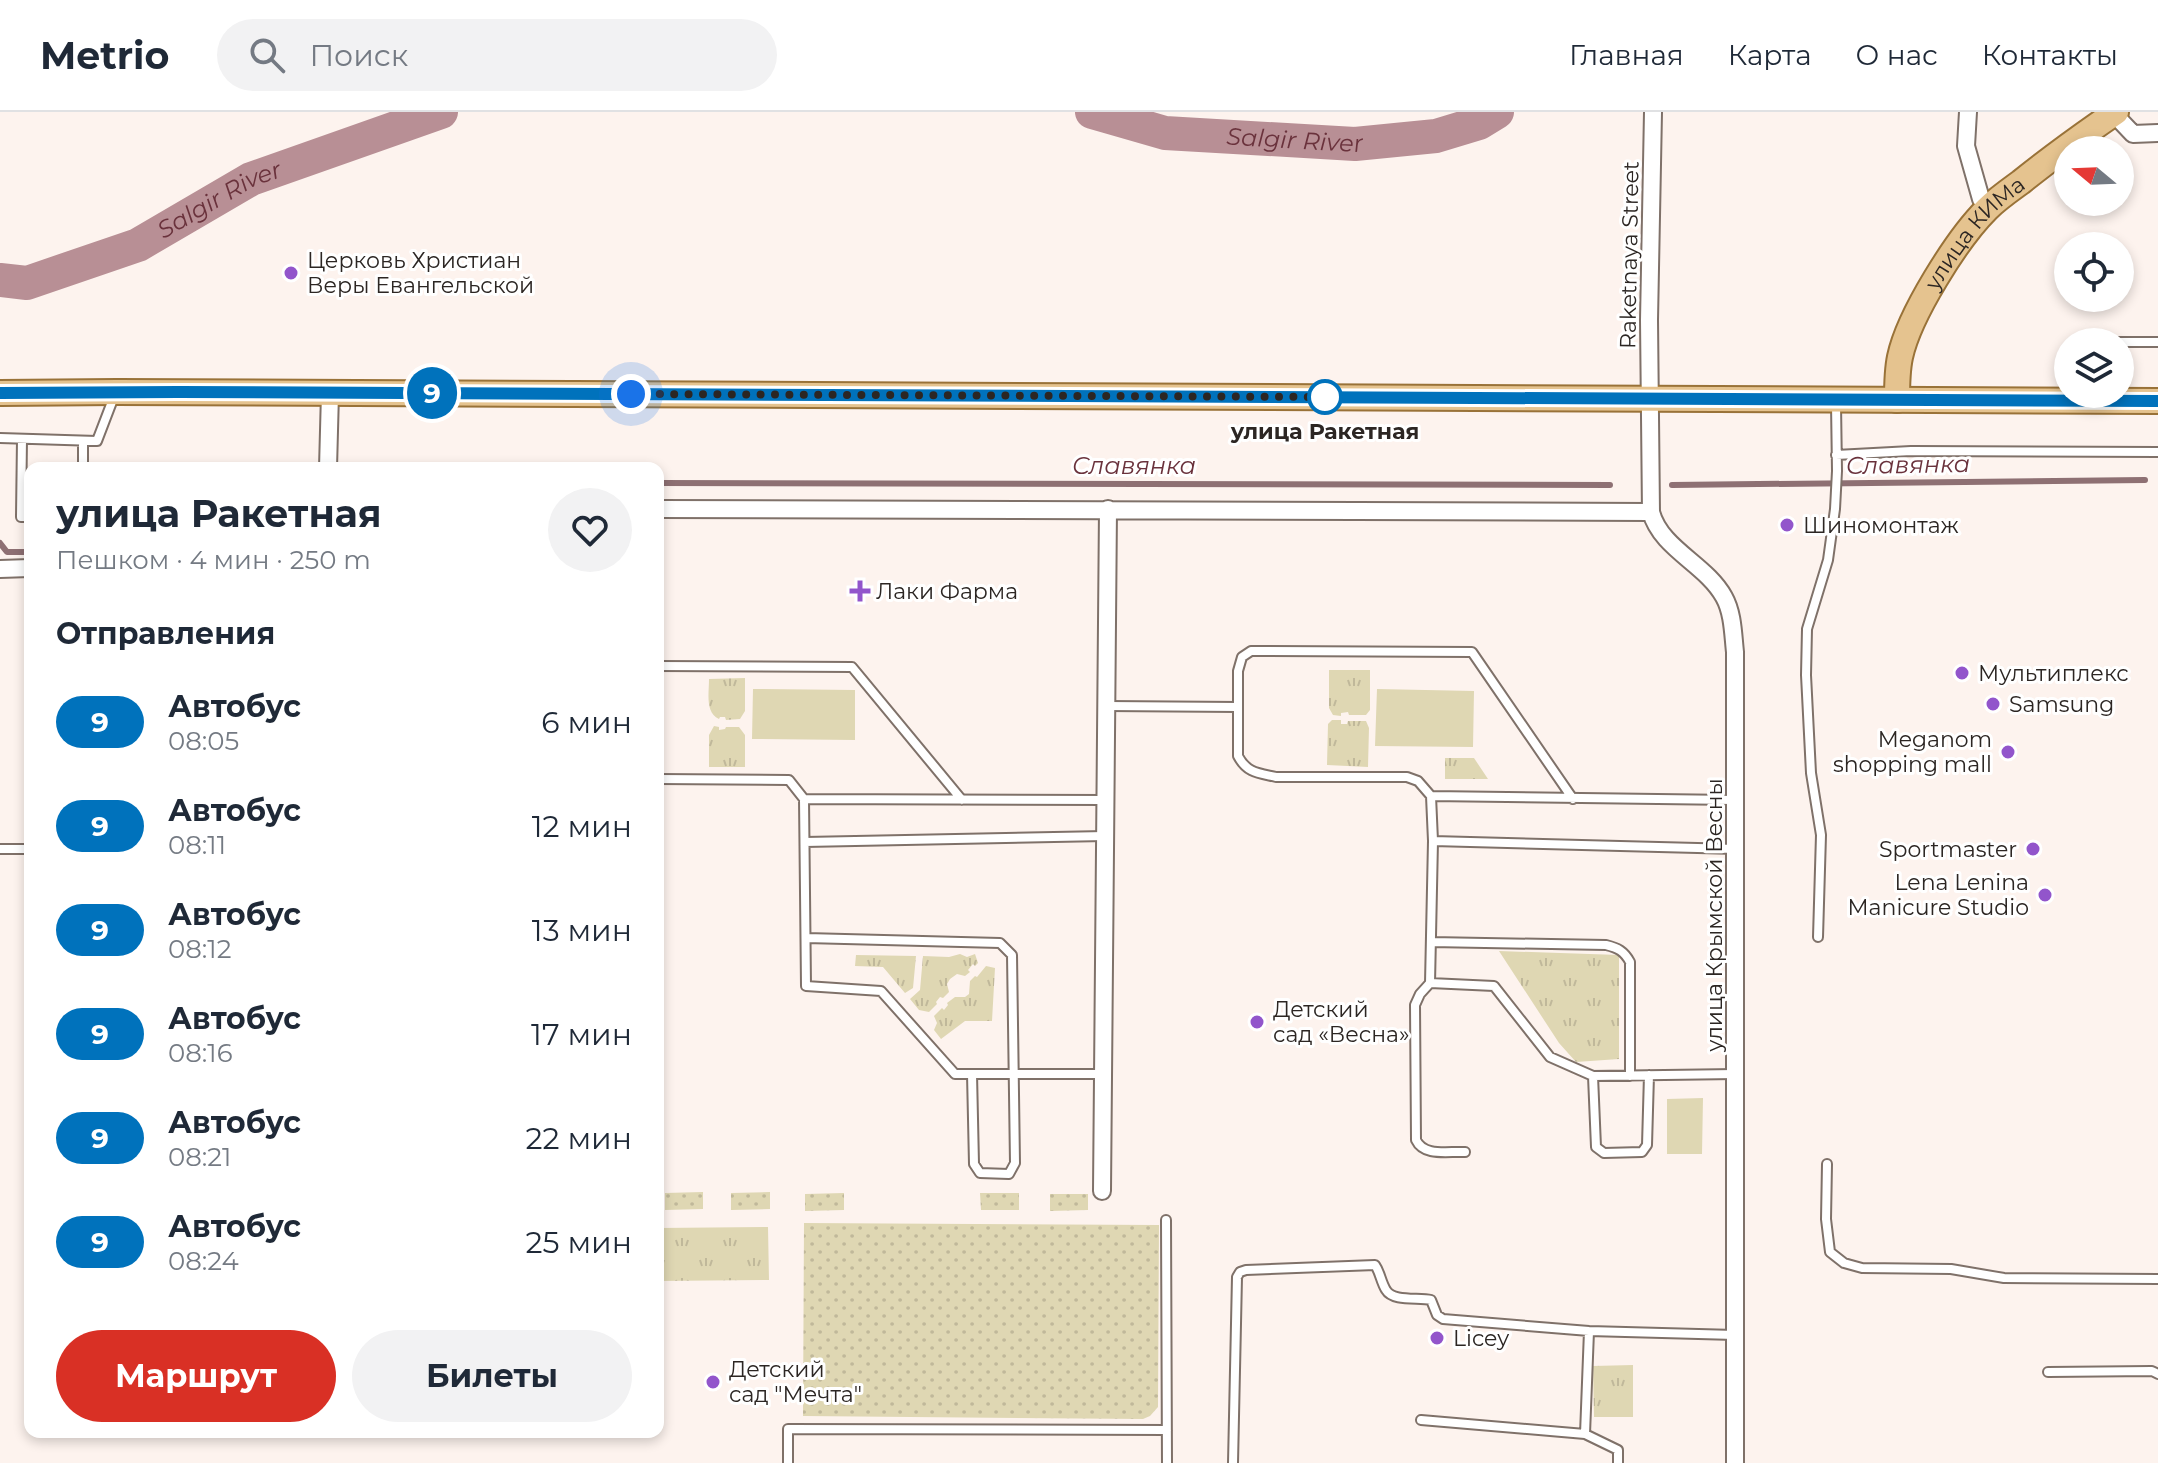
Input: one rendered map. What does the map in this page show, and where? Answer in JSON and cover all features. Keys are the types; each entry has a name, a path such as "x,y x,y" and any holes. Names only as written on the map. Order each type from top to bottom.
{"main road":[{"name":"улица КИМа","path":"1897,400 1901,354 1922,304 1949,258 1988,208 2115,113"},
{"path":"0,393 2158,401"}],"street":[{"name":"Raketnaya Street","path":"1650,399 1653,112"},
{"path":"1968,112 1966,146 1981,199 1988,208"},
{"path":"2115,113 2133,134 2158,133"},
{"path":"328,462 330,393"},
{"path":"664,509 1651,512 1650,399"},
{"path":"1102,1191 1108,509"},
{"name":"улица Крымской Весны","path":"1651,512 1654,525 1715,583 1725,599 1732,620 1735,652 1735,1463"},
{"path":"0,569 24,568"}],"lane":[{"path":"2134,342 2158,342"},
{"path":"0,438 97,441 117,392"},
{"path":"1818,937 1821,835 1811,773 1807,629 1828,560 1835,509 1836,400"},
{"path":"22,439 21,517 24,517"},
{"path":"83,441 83,462"},
{"path":"1836,455 1911,451 2158,452"},
{"path":"1465,1152 1426,1151 1416,1140 1415,1005 1430,983 1431,796 1418,781 1407,777 1276,777 1244,766 1238,756 1238,671 1242,657 1251,651 1472,652 1573,799"},
{"path":"664,666 852,667 962,800"},
{"path":"1107,706 1238,707"},
{"path":"664,779 789,780 804,799 806,986 881,991 955,1074 1103,1074"},
{"path":"1431,796 1736,800"},
{"path":"804,799 1106,800"},
{"path":"805,842 1105,836"},
{"path":"1433,841 1736,849"},
{"path":"0,849 24,849"},
{"path":"806,938 1000,943 1012,955 1015,1163 1009,1174 980,1173 974,1164 972,1074"},
{"path":"1431,942 1606,945 1619,948 1630,962 1630,1076"},
{"path":"1430,983 1494,986 1550,1057 1593,1076 1736,1074"},
{"path":"1593,1076 1596,1147 1604,1153 1642,1152 1645,1149 1649,1075"},
{"path":"1827,1164 1826,1219 1830,1252 1844,1263 1862,1268 1951,1269 2004,1278 2158,1279"},
{"path":"1166,1220 1167,1463"},
{"path":"1233,1463 1237,1277 1246,1270 1375,1265 1386,1292 1431,1300 1437,1315 1443,1319 1589,1331 1736,1335"},
{"path":"1585,1434 1589,1331"},
{"path":"2048,1372 2152,1371 2158,1374"},
{"path":"1421,1420 1585,1434 1618,1450 1618,1463"},
{"path":"788,1463 788,1429 1167,1430"}],"green space":[{"path":"1329,670 1370,670 1370,710 1366,715 1349,715 1348,712 1341,713 1341,716 1333,715 1329,708"},
{"path":"745,678 745,711 740,719 719,719 712,712 709,702 709,679"},
{"path":"753,689 855,690 855,740 752,739"},
{"path":"1377,689 1474,691 1473,747 1375,746"},
{"path":"1332,720 1341,720 1341,724 1366,721 1369,728 1368,767 1327,765 1328,724"},
{"path":"714,726 719,730 739,727 745,735 745,767 709,767 709,735"},
{"path":"1445,758 1474,758 1488,779 1445,779"},
{"path":"1499,951 1619,955 1619,1059 1576,1062 1559,1043"},
{"path":"960,954 967,957 975,954 978,963 973,964 965,976 957,974 950,979 947,984 949,992 940,997 929,1012 919,1010 910,999 920,990 923,956 949,957"},
{"path":"856,955 916,956 913,988 905,993 883,967 855,966"},
{"path":"986,966 995,968 992,1021 965,1021 941,1039 934,1030 937,1023 934,1016 955,997 969,994 970,981"},
{"path":"1703,1098 1702,1154 1667,1154 1667,1099"},
{"path":"703,1192 703,1209 665,1210 665,1193"},
{"path":"770,1192 770,1209 731,1210 731,1193"},
{"path":"844,1193 844,1210 805,1211 805,1194"},
{"path":"980,1193 1019,1193 1019,1210 981,1210"},
{"path":"1050,1194 1088,1194 1088,1210 1050,1211"},
{"path":"804,1223 1159,1225 1158,1407 1143,1419 803,1416"},
{"path":"768,1227 769,1280 664,1281 664,1228"},
{"path":"1633,1365 1633,1417 1594,1417 1593,1366"}],"waterway":[{"name":"Salgir River","path":"0,280 27,283 138,245 251,179 441,112"},
{"name":"Salgir River","path":"1092,112 1165,133 1355,144 1436,136 1479,123 1497,112"},
{"name":"Славянка","path":"1672,485 2145,480"},
{"name":"Славянка","path":"664,483 1610,485"},
{"name":"Славянка","path":"0,543 7,552 24,552"}],"bus line":[{"name":"9","path":"0,393 2158,401"}],"place":[{"name":"Церковь Христиан Веры Евангельской","path":"291,273"},
{"name":"улица Ракетная","path":"1325,397"},
{"name":"Шиномонтаж","path":"1787,525"},
{"name":"Лаки Фарма","path":"860,591"},
{"name":"Мультиплекс","path":"1962,673"},
{"name":"Samsung","path":"1993,704"},
{"name":"Meganom shopping mall","path":"2008,752"},
{"name":"Sportmaster","path":"2033,849"},
{"name":"Lena Lenina Manicure Studio","path":"2045,895"},
{"name":"Детский сад «Весна»","path":"1257,1022"},
{"name":"Licey","path":"1437,1338"},
{"name":"Детский сад \"Мечта\"","path":"713,1382"}],"route":[{"path":"631,394 1325,397"}]}
